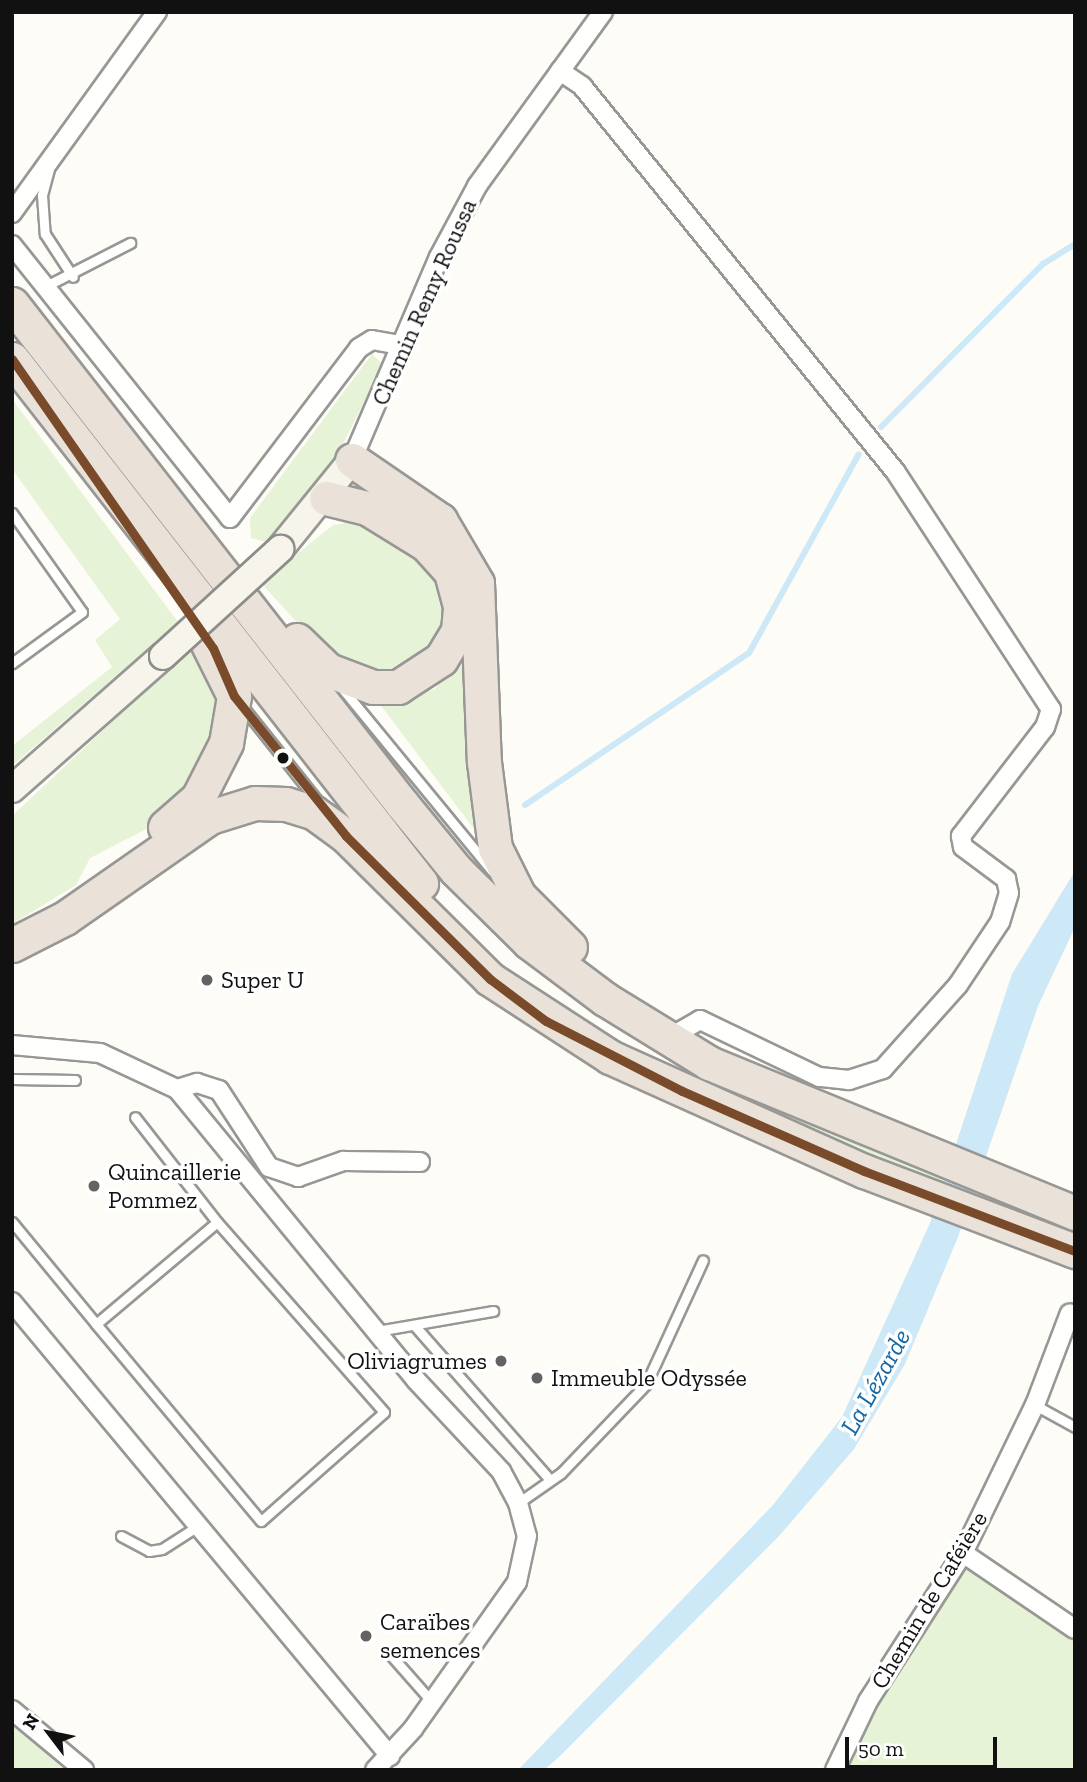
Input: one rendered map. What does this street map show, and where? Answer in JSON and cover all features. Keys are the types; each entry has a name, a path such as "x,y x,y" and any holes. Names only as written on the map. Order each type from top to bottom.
{"highway":[{"path":"12,304 456,870 529,942 605,999 709,1063 881,1137 1075,1213"},
{"path":"12,359 411,873 565,1017 682,1091"},
{"path":"116,435 328,670 373,687 418,679 441,659 458,631 460,606 451,572 427,545 367,508 326,498"},
{"path":"12,929 70,897 191,805 226,743 234,696 213,648 145,558 77,445"},
{"path":"352,460 440,520 477,583 488,818 519,896 543,924 709,1063"},
{"path":"12,945 65,918 210,817 237,807 286,804 313,812 346,836 490,979 546,1021 682,1091 864,1171 1075,1251"}],"main road":[{"path":"12,789 280,550 326,498 352,460"}],"street":[{"path":"12,213 157,12"},
{"name":"Chemin Remy Roussa","path":"352,460 401,345 477,186 603,12"},
{"path":"560,71 582,86 895,471 1051,709 1045,727 961,836 963,847 1006,879 1000,922 958,985 883,1069 849,1080 819,1077 700,1020 674,1035"},
{"path":"12,245 230,518 359,348 372,340 401,345"},
{"path":"12,1045 100,1052 177,1089 376,1332 500,1471 518,1503 527,1536 517,1582 433,1703 390,1756 375,1770"},
{"path":"177,1089 197,1083 219,1090 269,1167 298,1177 344,1161 420,1162"},
{"path":"12,1302 390,1756"},
{"name":"Chemin de Caféière","path":"835,1770 868,1701 963,1553 1035,1405 1070,1314"},
{"path":"963,1553 1075,1629"},
{"path":"12,1710 84,1770"}],"lane":[{"path":"53,154 42,195 45,234 73,277"},
{"path":"44,287 73,277 130,243"},
{"path":"12,513 82,612 12,663"},
{"path":"328,670 481,862 519,896"},
{"path":"234,696 346,836"},
{"path":"12,1079 75,1080"},
{"path":"12,1222 261,1521 384,1412 217,1222 135,1117"},
{"path":"96,1324 217,1222"},
{"path":"518,1503 550,1480 646,1384 703,1260"},
{"path":"376,1332 493,1311"},
{"path":"414,1325 550,1480"},
{"path":"1035,1405 1075,1427"},
{"path":"121,1536 149,1550 162,1549 198,1526"},
{"path":"388,1652 433,1703"}],"green space":[{"path":"372,354 383,365 319,491 265,542 251,538 250,518"},
{"path":"12,399 178,622 12,766 12,746 112,667 95,640 120,619 12,469"},
{"path":"351,522 391,532 426,560 446,593 445,622 432,649 388,678 322,650 261,583 333,525"},
{"path":"198,641 218,690 215,750 160,822 90,858 76,885 12,924 12,816"},
{"path":"471,648 480,837 379,703 435,689"},
{"path":"756,1104 946,1174 942,1184 810,1133"},
{"path":"963,1553 1075,1629 1075,1770 835,1770"},
{"path":"12,1724 65,1770 12,1770"}],"water":[{"name":"La Lézarde","path":"1075,871 1075,927 1038,1006 958,1237 905,1364 854,1449 780,1535 560,1756 544,1770 518,1770 773,1505 842,1417 930,1223 1012,974"}],"waterway":[{"path":"881,427 1043,264 1075,244"},
{"path":"525,805 749,653 859,454"}],"transit line":[{"path":"12,359 213,648 234,696 346,836 490,979 546,1021 682,1091 864,1171 1075,1251"}],"place":[{"name":"Super U","path":"207,980"},
{"name":"Quincaillerie Pommez","path":"94,1186"},
{"name":"Oliviagrumes","path":"501,1361"},
{"name":"Immeuble Odyssée","path":"537,1378"},
{"name":"Caraïbes semences","path":"366,1636"}]}
